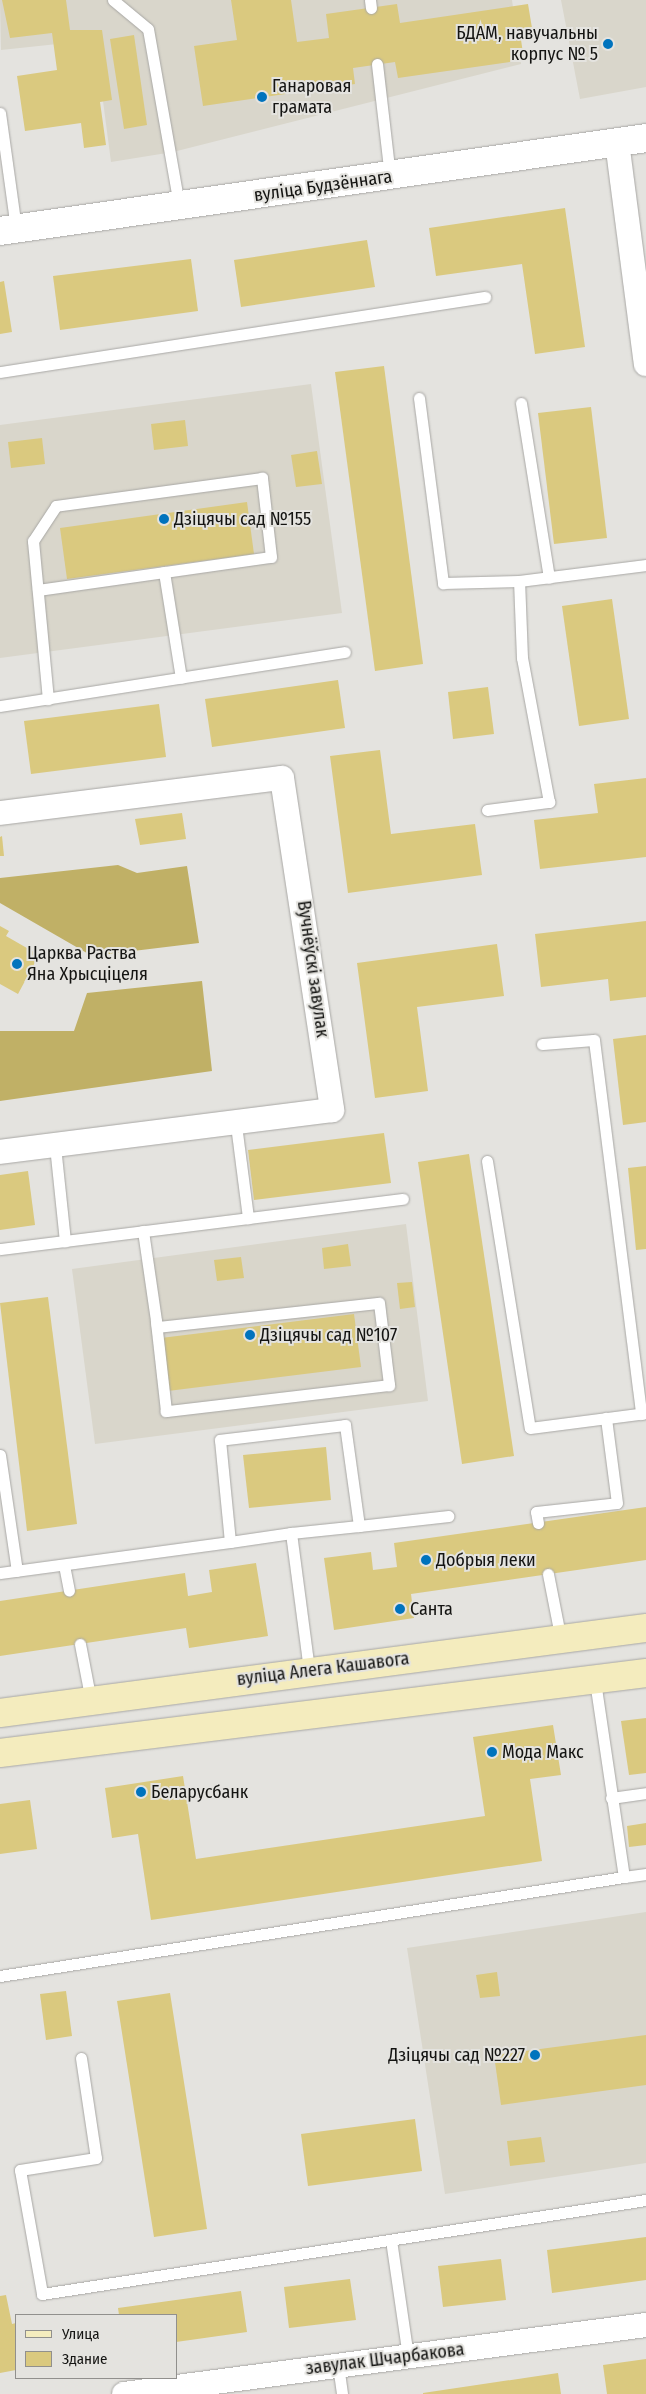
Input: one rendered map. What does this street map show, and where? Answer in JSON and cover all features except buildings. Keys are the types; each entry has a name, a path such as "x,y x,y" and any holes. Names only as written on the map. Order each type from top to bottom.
{"main road":[{"name":"вуліца Алега Кашавога","path":"0,1713 309,1670 562,1640 646,1628"},
{"path":"0,1753 594,1681 646,1673"}],"street":[{"name":"вуліца Будзённага","path":"8,230 391,177 646,138"},
{"path":"617,142 646,364"},
{"name":"Вучнёўскі завулак","path":"0,813 282,778 332,1110 236,1125 0,1152"},
{"name":"завулак Шчарбакова","path":"124,2394 169,2391 408,2356 646,2325"}],"lane":[{"path":"113,0 148,28 180,205"},
{"path":"377,64 391,177"},
{"path":"0,113 8,230"},
{"path":"0,372 485,297"},
{"path":"418,398 443,583 519,581 646,565"},
{"path":"521,403 549,578"},
{"path":"38,590 271,557 262,478 56,506 33,541 48,699"},
{"path":"164,572 181,678"},
{"path":"487,810 549,802 522,658 519,581"},
{"path":"0,706 346,652"},
{"path":"487,1161 530,1428 643,1414 594,1040 542,1044"},
{"path":"236,1125 248,1218"},
{"path":"55,1146 65,1241"},
{"path":"0,1249 403,1199"},
{"path":"143,1231 166,1411 389,1385 379,1304 157,1327 156,1322"},
{"path":"538,1523 536,1512 617,1503 606,1418"},
{"path":"230,1542 220,1440 345,1425 359,1526"},
{"path":"0,1455 17,1571"},
{"path":"0,1573 292,1533 448,1516"},
{"path":"292,1533 309,1670"},
{"path":"64,1565 70,1591"},
{"path":"548,1574 562,1640"},
{"path":"80,1644 91,1700"},
{"path":"594,1681 624,1877"},
{"path":"611,1798 646,1793"},
{"path":"0,1976 646,1874"},
{"path":"81,2058 96,2158 20,2170 42,2294 646,2200"},
{"path":"391,2240 408,2356"},
{"path":"338,2366 342,2394"}],"shaded area":[{"path":"0,0 512,0 521,64 173,152 111,162 95,40 1,50"},
{"name":"БДАМ, навучальны корпус № 5","path":"561,0 646,0 646,87 580,99"},
{"name":"Дзіцячы сад №155","path":"311,384 342,613 0,658 0,425"},
{"path":"118,865 137,873 187,866 199,943 92,956 0,903 0,878"},
{"path":"202,981 212,1071 0,1101 0,1031 74,1031 87,993"},
{"name":"Дзіцячы сад №107","path":"406,1224 428,1401 95,1444 72,1269"},
{"name":"Дзіцячы сад №227","path":"646,1912 646,2163 445,2194 407,1948"}],"place":[{"name":"БДАМ, навучальны корпус № 5","path":"608,44"},
{"name":"Ганаровая грамата","path":"262,97"},
{"name":"Дзіцячы сад №155","path":"164,519"},
{"name":"Царква Раства Яна Хрысціцеля","path":"17,964"},
{"name":"Дзіцячы сад №107","path":"250,1335"},
{"name":"Добрыя леки","path":"426,1560"},
{"name":"Санта","path":"400,1609"},
{"name":"Мода Макс","path":"492,1752"},
{"name":"Беларусбанк","path":"141,1792"},
{"name":"Дзіцячы сад №227","path":"535,2055"}]}
